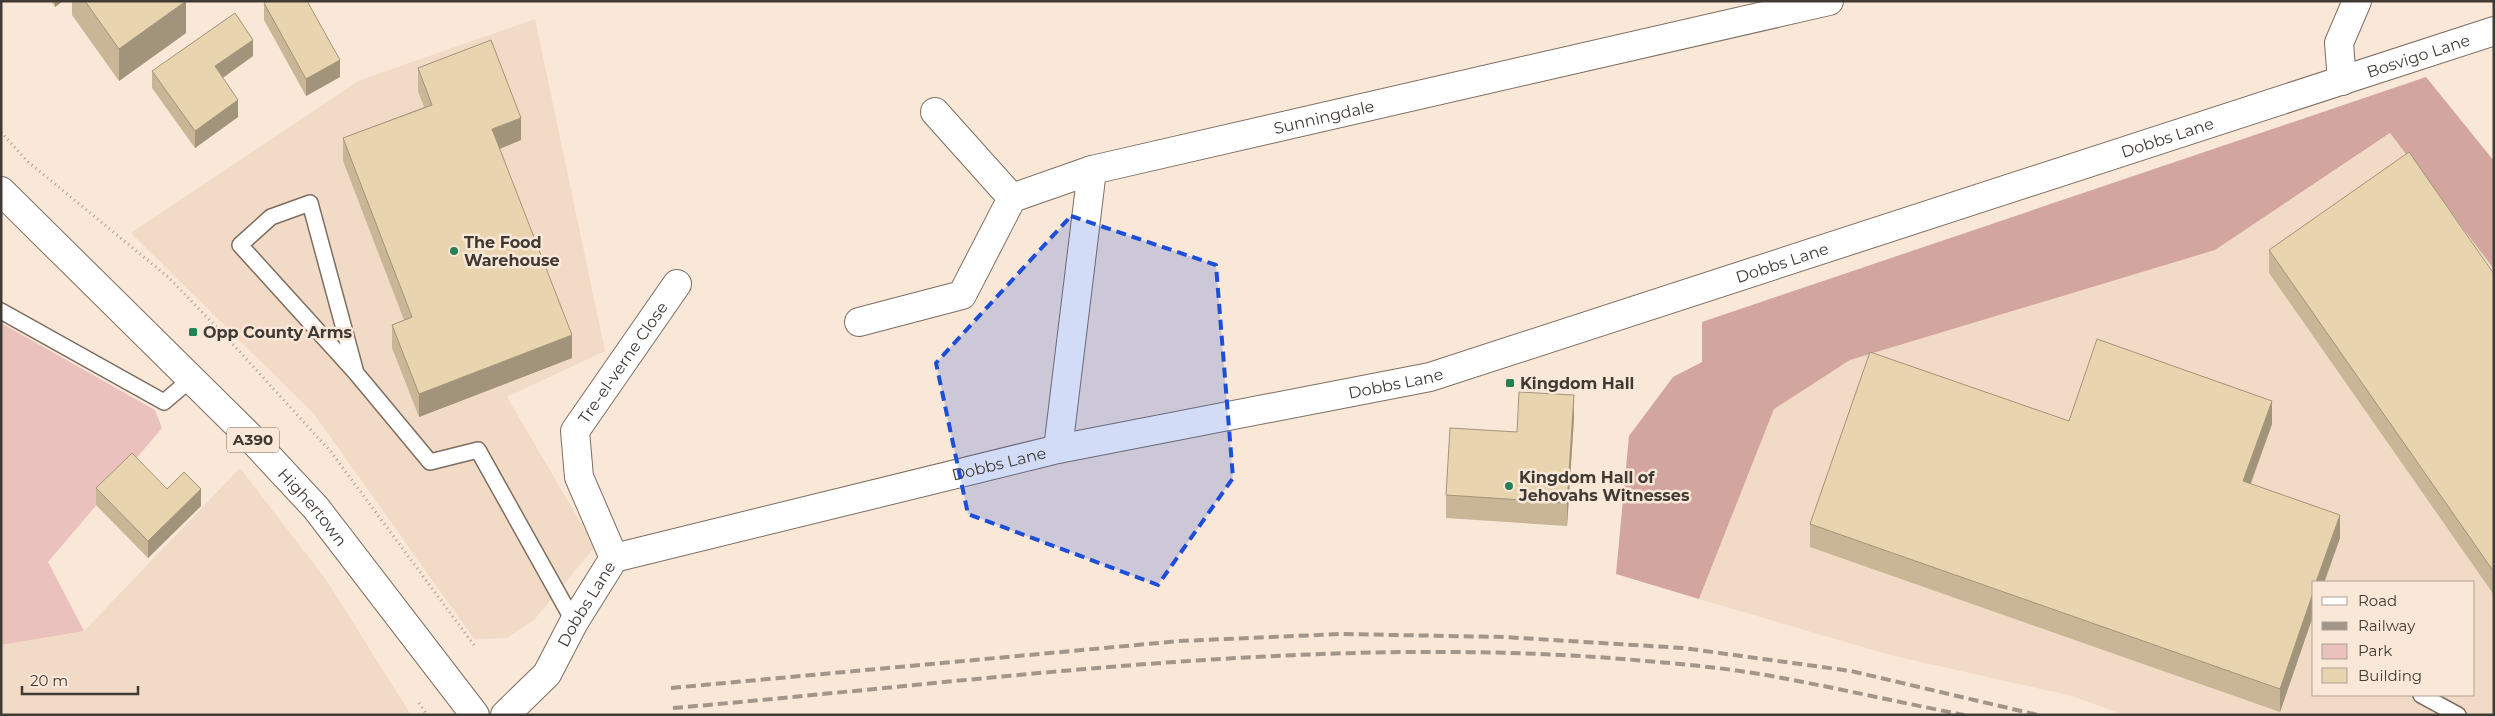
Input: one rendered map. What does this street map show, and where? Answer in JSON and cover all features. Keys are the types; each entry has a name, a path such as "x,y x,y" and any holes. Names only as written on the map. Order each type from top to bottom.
{"main road":[{"name":"Sunningdale","path":"1012,198 1092,170 1829,1"},
{"path":"2342,81 2339,44 2357,1"},
{"name":"Bosvigo Lane","path":"2342,81 2494,30"},
{"name":"Dobbs Lane","path":"505,715 547,674 574,622 614,558 1058,449 1430,377 2342,81"},
{"path":"859,322 962,295 1012,198 935,112"},
{"path":"1058,449 1092,170"},
{"name":"Highertown","path":"1,191 191,379 316,508 476,715"},
{"name":"Tre-el-verne Close","path":"614,558 579,477 575,431 676,284"}],"lane":[{"path":"356,373 310,203 271,217 240,246 356,373 430,462 478,450 574,622"},
{"path":"1,311 164,402 191,379"},
{"path":"2423,696 2458,715"}],"path":[{"path":"1,132 26,161 168,277 230,341 331,452 474,645"}],"highlighted area":[{"path":"1071,216 1216,265 1233,478 1158,585 968,514 936,363"}],"shaded area":[{"path":"535,19 605,351 507,397 595,547 534,620 507,638 474,639 314,414 131,233 358,81"},
{"path":"2426,77 2494,161 2494,269 2390,133 2215,250 1850,360 1774,409 1699,599 1616,574 1629,436 1673,377 1702,362 1702,322"},
{"path":"2391,133 2494,269 2494,715 2124,715 2072,696 1890,655 1699,599 1774,409 1850,360 2215,250"},
{"path":"240,468 327,581 411,715 1,715 1,645 84,631"}],"green space":[{"path":"1,323 155,410 162,428 48,562 84,631 1,645"}],"building":[{"path":"85,1 186,1 119,49"},
{"path":"268,1 307,1 340,60 306,79 264,3"},
{"path":"235,13 253,40 215,66 238,100 195,131 152,71"},
{"name":"The Food Warehouse","path":"491,40 521,118 492,129 572,335 419,394 392,325 412,317 343,138 432,105 418,68"},
{"path":"2409,152 2494,274 2494,572 2269,250"},
{"path":"2097,339 2272,401 2243,481 2340,515 2316,581 2312,581 2312,596 2280,689 1810,524 1870,352 2069,421"},
{"name":"Kingdom Hall of Jehovahs Witnesses","path":"1519,392 1574,395 1567,503 1446,495 1450,428 1517,432"},
{"path":"132,453 167,489 184,472 201,489 148,541 96,488"}],"railway":[{"path":"671,688 1180,641 1341,634 1504,637 1683,648 1851,671 2038,715"},
{"path":"673,708 1147,664 1266,656 1385,652 1504,653 1623,659 1694,666 1766,675 1964,715"}],"place":[{"name":"The Food Warehouse","path":"454,251"},
{"name":"Opp County Arms","path":"193,332"},
{"name":"Kingdom Hall","path":"1510,383"},
{"name":"Kingdom Hall of Jehovahs Witnesses","path":"1509,486"}]}
